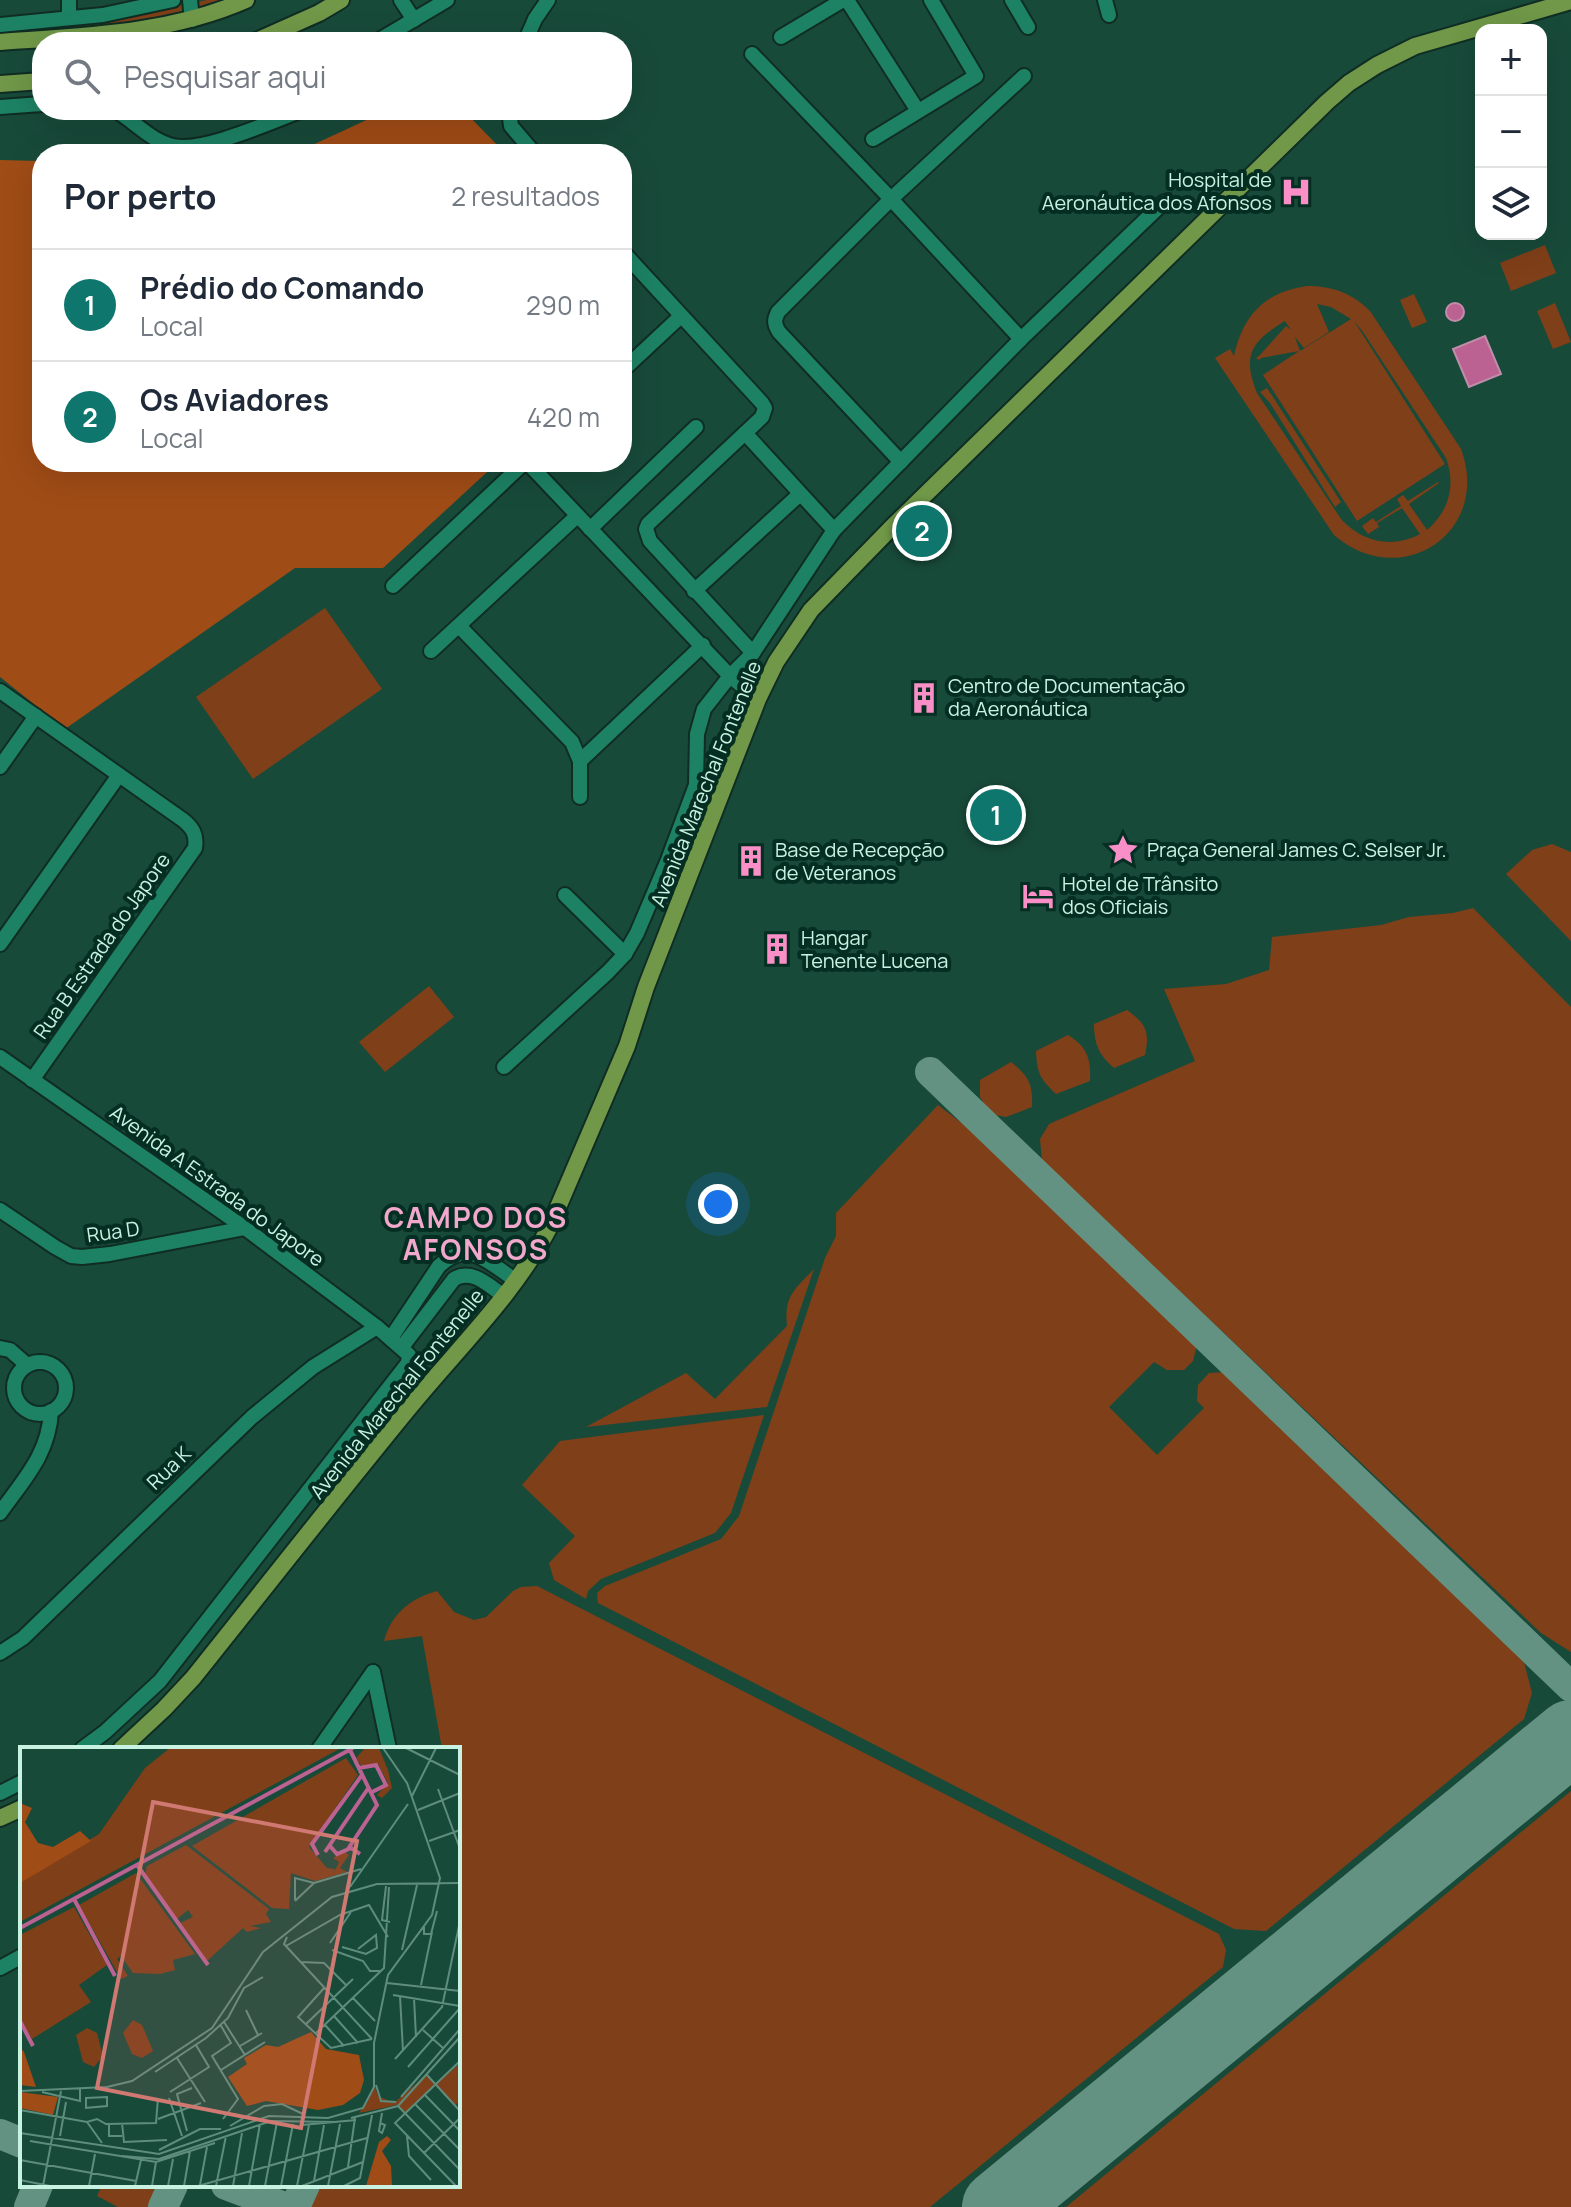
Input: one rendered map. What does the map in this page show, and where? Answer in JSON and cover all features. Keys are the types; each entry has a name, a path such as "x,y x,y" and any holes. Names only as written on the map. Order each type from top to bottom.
{"main road":[{"path":"115,32 192,20 246,0"},
{"path":"276,32 341,0"},
{"name":"Avenida Marechal Fontenelle","path":"123,1747 193,1678 408,1408 504,1296 539,1247 627,1046 646,987 758,699 776,662 811,610 890,529 1349,83 1415,46 1571,1"},
{"path":"0,42 32,39"},
{"path":"0,84 32,82"},
{"path":"0,1818 20,1809"}],"street":[{"path":"69,0 69,18"},
{"path":"0,25 103,15 173,0"},
{"path":"190,0 192,20"},
{"path":"401,0 414,20"},
{"path":"393,32 414,20 427,6 447,0"},
{"path":"529,32 548,0"},
{"path":"781,37 845,0 918,111"},
{"path":"873,139 976,76 931,0"},
{"path":"1012,0 1028,27"},
{"path":"752,54 1021,339"},
{"path":"901,462 779,332 775,318 891,199 1024,76"},
{"path":"0,107 32,105"},
{"path":"129,120 167,144"},
{"path":"204,144 275,120"},
{"path":"510,120 511,126 526,144"},
{"path":"504,1067 625,954 668,860 696,785 697,734 704,709 753,653 834,530 1021,339 1164,202"},
{"path":"632,262 762,403 765,412 646,529 650,541 753,653"},
{"path":"632,362 681,316"},
{"path":"590,529 696,427"},
{"path":"745,433 834,530"},
{"path":"393,586 515,472"},
{"path":"535,472 730,676 758,699"},
{"path":"694,591 800,494"},
{"path":"431,651 577,516"},
{"path":"459,626 572,742 580,761 580,797"},
{"path":"580,761 703,645"},
{"name":"Rua B Estrada do Japore","path":"0,691 192,827 196,835 195,848 32,1080"},
{"path":"0,767 36,716"},
{"path":"0,944 119,775"},
{"path":"565,895 625,954"},
{"name":"Avenida A Estrada do Japore","path":"0,1057 245,1228 400,1346"},
{"name":"Rua D","path":"0,1210 55,1247 71,1256 82,1257 245,1228"},
{"path":"400,1346 411,1307 448,1257 468,1252 477,1254 515,1280"},
{"path":"457,1254 462,1274"},
{"path":"400,1346 426,1318 454,1279 462,1274 471,1274 504,1296"},
{"path":"411,1307 426,1318"},
{"name":"Rua K","path":"0,1653 23,1638 252,1417 313,1367 377,1327"},
{"path":"85,1747 160,1681 408,1363 409,1358 400,1346"},
{"path":"0,1348 10,1350 27,1365"},
{"path":"39,1362 52,1364 61,1372 66,1383 65,1396 59,1407 37,1414 19,1403 15,1382 19,1372 27,1365 39,1362"},
{"path":"0,1513 42,1452 48,1438 51,1411"},
{"path":"320,1747 373,1672 389,1747"},
{"path":"0,1793 20,1783"},
{"path":"0,1968 20,1957"}],"shaded area":[{"path":"207,0 230,0 208,9 95,32 32,32 32,36 0,38 0,28 82,24"},
{"path":"366,120 473,120 496,144 315,144"},
{"path":"0,160 32,161 32,472 487,472 383,568 295,568 65,729 0,677"},
{"path":"1545,245 1556,273 1511,291 1500,263"},
{"path":"1307,286 1333,289 1349,295 1370,311 1461,449 1467,479 1464,506 1452,528 1434,545 1412,555 1386,558 1360,551 1334,535 1215,358 1230,349 1234,356 1250,317 1268,300","holes":["1317,304 1331,307 1351,319 1300,351 1295,337 1304,348 1329,332","1285,321 1291,330 1286,326 1256,358 1259,360 1299,351 1263,375 1357,521 1445,464 1354,321 1363,332 1446,458 1450,478 1448,497 1441,515 1427,530 1409,504 1438,482 1408,501 1403,495 1397,499 1401,506 1376,522 1373,518 1362,526 1368,534 1379,527 1377,523 1402,508 1420,534 1409,539 1378,541 1358,533 1341,519 1257,393 1252,379 1250,358 1253,350 1265,335"]},
{"path":"1414,294 1427,322 1412,328 1400,300"},
{"path":"1455,303 1464,312 1455,321 1446,312"},
{"path":"1555,303 1571,342 1553,349 1537,311"},
{"path":"1485,336 1501,374 1469,387 1453,349"},
{"path":"1267,388 1341,502 1335,507 1260,392"},
{"path":"325,608 382,689 253,779 196,697"},
{"path":"1552,844 1571,852 1571,941 1506,874 1532,850"},
{"path":"1473,908 1571,1007 1571,1652 1541,1633 1042,1161 1040,1139 1049,1124 1195,1061 1164,989 1226,984 1269,970 1272,937 1381,925 1409,917"},
{"path":"429,986 454,1017 385,1072 359,1042"},
{"path":"1127,1010 1145,1029 1145,1055 1114,1068 1098,1049 1094,1024"},
{"path":"1068,1035 1080,1044 1086,1054 1090,1081 1056,1094 1040,1075 1036,1051"},
{"path":"1011,1062 1029,1082 1032,1107 1006,1117 990,1114 980,1097 980,1080"},
{"path":"938,1105 993,1147 1197,1345 1193,1361 1184,1370 1167,1370 1154,1362 1109,1407 1157,1455 1204,1408 1197,1401 1198,1385 1209,1373 1225,1372 1524,1662 1532,1693 1524,1719 1266,1931 1234,1929 598,1603 597,1593 605,1586 721,1539 739,1516 825,1258 836,1236 836,1213"},
{"path":"814,1269 767,1407 586,1427 686,1373 715,1399 787,1326 789,1300"},
{"path":"764,1415 731,1513 715,1533 601,1579 588,1591 586,1599 554,1580 549,1563 575,1536 522,1485 560,1441"},
{"path":"537,1586 1219,1934 1226,1950 1223,1967 930,2207 304,2207 313,2187 460,2187 460,1747 442,1747 422,1636 384,1641 403,1608 428,1594 437,1591 454,1612 474,1620 486,1617 521,1587"},
{"path":"1571,1791 1571,2207 1066,2207"},
{"path":"101,2187 161,2187 152,2207 118,2207 97,2196"}],"taxiway":[{"path":"930,1072 1571,1687"},
{"path":"0,2134 20,2142"},
{"path":"29,2207 37,2187"},
{"path":"163,2207 172,2187"},
{"path":"231,2187 285,2207"},
{"path":"295,2207 304,2187"}],"runway":[{"path":"999,2207 1571,1737"}],"place":[{"name":"Hospital de Aeronáutica dos Afonsos","path":"1296,192"},
{"name":"Os Aviadores","path":"922,531"},
{"name":"Centro de Documentação da Aeronáutica","path":"924,698"},
{"name":"Prédio do Comando","path":"996,815"},
{"name":"Praça General James C. Selser Jr.","path":"1123,850"},
{"name":"Base de Recepção de Veteranos","path":"751,861"},
{"name":"Hotel de Trânsito dos Oficiais","path":"1038,896"},
{"name":"Hangar Tenente Lucena","path":"777,949"}],"district":[{"name":"CAMPO DOS AFONSOS","path":"476,1234"}]}
